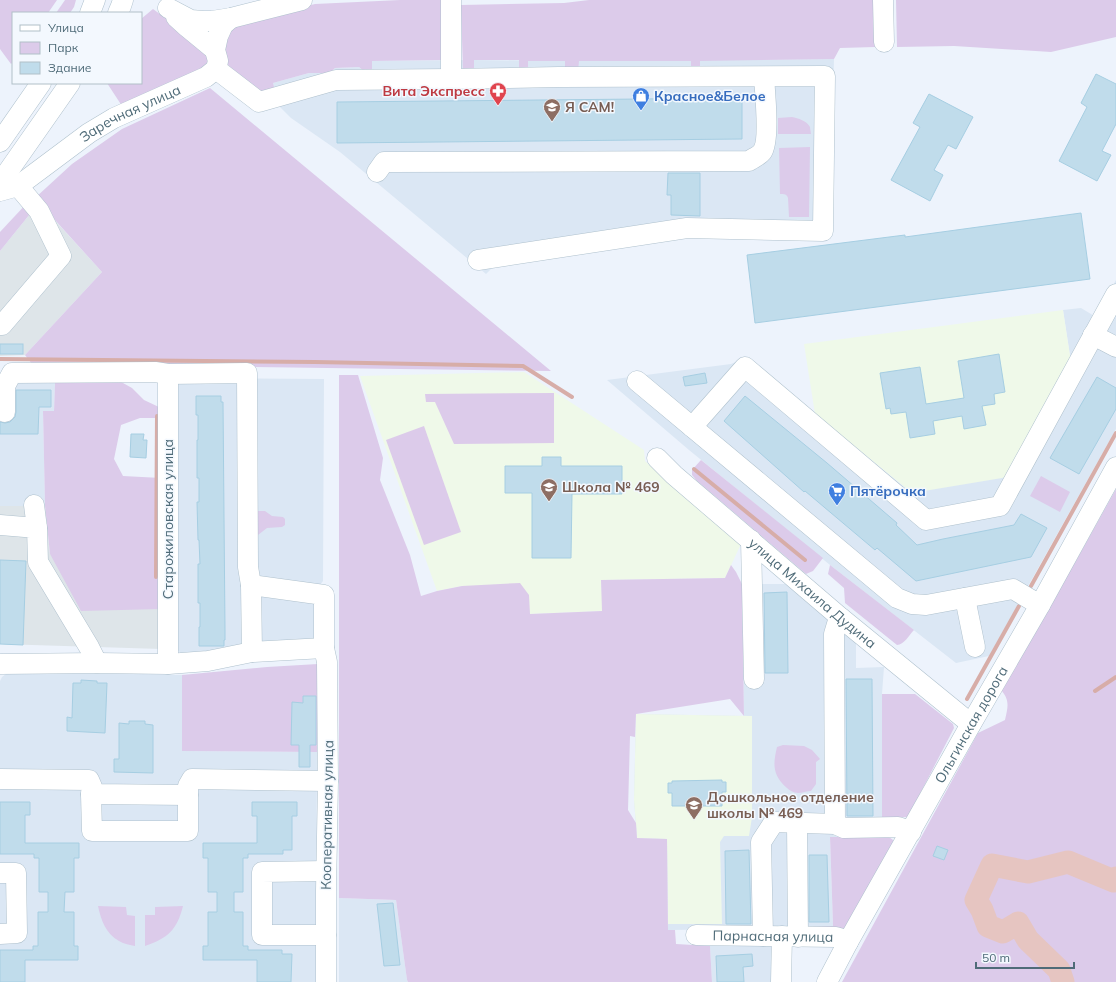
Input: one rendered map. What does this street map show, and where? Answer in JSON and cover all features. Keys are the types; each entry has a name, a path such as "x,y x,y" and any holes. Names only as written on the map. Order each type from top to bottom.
{"street":[{"path":"91,12 95,0"},
{"path":"119,12 123,0"},
{"path":"451,0 451,79"},
{"path":"883,0 884,42"},
{"path":"163,4 191,20 212,21 231,18 294,1"},
{"path":"163,4 259,102 336,80 825,76 823,231 718,222 478,260"},
{"path":"216,59 218,36 223,25 231,18"},
{"name":"Заречная улица","path":"6,187 114,118 206,77 216,59"},
{"path":"377,172 384,162 749,161 762,152 765,143 766,112 764,77"},
{"path":"0,142 40,84"},
{"path":"0,325 2,325 61,256 45,220 39,211 6,187 69,84"},
{"path":"692,428 745,368 926,520 1000,506 1116,294"},
{"path":"1093,335 1116,347"},
{"path":"5,412 5,386 12,373 247,373 248,567 251,585 252,652"},
{"name":"Старожиловская улица","path":"168,374 168,664"},
{"path":"637,381 897,598 912,604 926,605 1014,588 1040,605"},
{"name":"улица Михаила Дудина","path":"657,458 674,476 841,618 971,724"},
{"name":"Ольгинская дорога","path":"827,982 848,942 1040,605 1116,467"},
{"path":"34,506 38,562 97,663"},
{"path":"0,525 36,528"},
{"path":"751,540 754,679"},
{"path":"752,574 760,566 770,564 779,565"},
{"name":"Кооперативная улица","path":"251,585 324,595 324,648 327,662 328,780 326,982"},
{"path":"965,598 975,647"},
{"path":"835,824 834,634 837,624 841,618"},
{"path":"0,664 168,664 208,661 252,652 324,648"},
{"path":"0,779 89,780 92,787 92,831 188,831 188,786 192,779 328,780"},
{"path":"92,794 188,795"},
{"path":"763,936 761,842 774,822 835,824 844,828 898,827 911,832"},
{"path":"781,982 790,936 797,823"},
{"path":"326,871 262,872 262,935 326,935"},
{"path":"0,873 16,873 17,933 0,934"},
{"name":"Парнасная улица","path":"696,935 836,937 848,942"}],"shaded area":[{"path":"834,59 829,233 689,237 495,265 486,274 340,152 291,118 279,106 273,83 309,73 330,73 335,68 359,67 366,73 372,72 371,61"},
{"path":"39,203 102,272 25,355 0,356 0,251"},
{"path":"1116,280 1116,429 989,656 956,663 830,565 689,450 607,380 731,364 745,358 912,493 1071,362 1063,310 1081,308 1096,317"},
{"path":"1063,310 1071,362 1008,477 912,493 815,414 804,344"},
{"name":"Школа № 469","path":"524,372 644,450 645,461 741,544 725,578 601,580 603,611 529,614 529,595 462,586 437,591 360,376"},
{"path":"177,378 324,379 323,581 317,589 319,641 182,654 176,649"},
{"path":"0,383 55,383 54,411 43,411 45,506 0,506"},
{"path":"0,506 45,506 50,554 161,609 161,649 0,644"},
{"path":"742,584 788,584 856,642 856,668 884,667 882,694 883,837 830,838 833,927 668,930 667,839 637,838 634,800 636,714 744,716"},
{"path":"10,671 182,675 182,751 317,752 316,982 0,982 0,681 2,677"},
{"name":"Дошкольное отделение школы № 469","path":"636,714 752,716 752,817 749,836 724,836 720,842 722,924 668,924 667,839 637,838 634,800"},
{"path":"339,898 396,900 408,982 339,982"},
{"path":"788,945 787,982 712,982 710,946"}],"green space":[{"path":"0,0 57,0 49,12 12,12 11,64 0,49"},
{"path":"65,0 76,0 71,12 57,12"},
{"path":"400,0 446,0 446,60 372,61 372,73 366,73 359,67 335,68 330,73 309,73 273,83 275,90 268,92 253,90 230,68 222,55 232,25 315,4"},
{"path":"589,0 874,0 875,47 840,48 834,59 700,61 700,71 691,71 691,61 579,61 578,71 565,71 565,61 528,61 528,69 519,69 519,60 474,60 474,72 463,72 461,5 564,3"},
{"path":"896,0 1116,0 1116,37 1051,52 954,46 897,47"},
{"path":"153,9 207,49 209,63 203,69 122,106 108,84 142,84 142,18"},
{"path":"210,88 551,371 32,364 25,355 102,272 35,198 72,164 122,129"},
{"path":"792,117 805,121 810,127 811,134 778,134 778,118"},
{"path":"810,147 809,217 789,217 788,197 785,194 780,194 779,148"},
{"path":"28,202 34,209 0,251 0,232"},
{"path":"339,375 358,375 383,458 380,480 410,555 421,596 462,586 520,583 529,595 530,614 602,611 601,580 725,578 731,565 736,572 742,584 744,716 730,699 636,714 635,737 630,736 628,810 636,823 637,838 667,839 668,930 675,930 676,944 710,946 712,982 408,982 396,900 339,898"},
{"path":"114,378 132,388 144,400 161,408 161,418 140,418 121,425 114,459 123,476 161,478 161,609 81,611 50,554 45,506 43,411 54,411 55,383 60,380"},
{"path":"554,393 554,443 454,444 435,402 426,402 425,394"},
{"path":"424,426 461,532 424,545 386,440"},
{"path":"701,460 823,558 813,571 806,574 697,481 692,475 692,470"},
{"path":"1041,476 1070,492 1060,512 1030,496"},
{"path":"1116,489 1116,982 842,982 978,733 1005,720 1008,704 1006,697 1001,690"},
{"path":"254,511 265,511 272,516 283,517 285,519 285,525 282,527 267,528 258,535"},
{"path":"830,565 914,630 904,642 897,645 845,603 844,588 828,574"},
{"path":"318,664 317,752 182,751 182,675"},
{"path":"882,694 915,694 953,724 954,728 908,817 882,818"},
{"path":"783,745 804,746 812,750 820,759 816,762 816,784 811,791 798,793 793,792 782,783 776,774 774,764 777,747"},
{"path":"830,837 889,837 893,840 894,848 845,932 804,927 833,926"},
{"path":"98,906 126,907 127,915 135,916 135,946 121,942 107,931"},
{"path":"183,906 178,921 170,932 160,940 145,946 145,915 155,915 155,907"}],"building":[{"path":"1096,74 1116,84 1116,124 1102,151 1111,155 1097,181 1059,161 1087,107 1081,103"},
{"path":"929,94 973,117 956,149 948,145 934,170 943,175 930,201 891,180 920,127 913,123"},
{"path":"742,98 742,139 337,143 337,102"},
{"path":"668,173 700,173 700,216 671,215 671,195 667,195"},
{"path":"1081,213 1090,279 755,323 747,255 905,235 905,237"},
{"path":"0,344 23,344 23,354 0,354"},
{"path":"999,354 1005,392 994,394 995,404 982,406 986,425 964,429 962,416 933,421 935,434 910,438 906,412 891,414 890,408 886,409 880,373 920,367 926,404 964,398 958,361"},
{"path":"705,373 707,383 685,386 683,377"},
{"path":"1097,377 1116,388 1116,409 1079,474 1050,458"},
{"path":"16,390 51,390 51,407 39,407 38,434 0,434 0,422 10,422 15,417"},
{"path":"196,396 221,396 221,402 223,402 224,646 199,646 200,603 198,603 198,564 200,564 197,502 199,502 199,478 197,478 198,415 196,415"},
{"path":"745,396 897,523 896,525 917,545 1014,525 1021,514 1047,528 1031,557 916,581 877,548 875,550 805,491 804,492 724,421"},
{"path":"131,434 144,434 143,440 147,440 146,458 130,457"},
{"path":"542,457 561,457 561,466 622,466 622,494 572,494 571,558 532,558 532,493 505,493 505,466 542,466"},
{"path":"0,560 26,561 23,645 0,644"},
{"path":"787,592 788,673 765,673 764,593"},
{"path":"846,679 872,679 873,816 847,816"},
{"path":"81,680 107,683 105,733 67,731 67,717 72,718 73,683 81,683"},
{"path":"303,696 316,696 316,745 310,745 310,767 299,767 299,745 291,745 292,702 303,703"},
{"path":"129,721 145,721 145,724 153,725 153,773 114,772 114,759 119,759 119,723 129,724"},
{"path":"722,780 722,782 726,782 726,792 722,792 722,806 672,806 672,793 668,793 668,783 672,783 672,781"},
{"path":"0,802 30,802 30,815 25,815 25,843 79,843 79,858 74,858 74,892 65,892 64,912 74,912 74,946 78,946 78,960 25,960 25,982 0,982 0,950 33,950 33,946 38,946 38,912 48,912 48,892 39,892 39,858 34,858 34,854 0,854"},
{"path":"252,802 297,802 297,816 292,816 292,850 283,850 283,854 248,854 248,858 243,858 243,892 234,892 234,912 243,912 243,946 248,946 248,950 282,950 282,954 292,954 291,982 257,982 257,960 203,960 203,946 208,946 208,912 217,912 217,892 208,892 208,858 203,858 203,843 257,843 257,816 252,816"},
{"path":"937,846 948,850 944,860 933,856"},
{"path":"749,850 751,924 726,924 725,851"},
{"path":"809,855 827,855 829,922 809,922"},
{"path":"393,903 400,965 384,966 377,904"},
{"path":"752,954 753,966 743,967 744,982 717,982 716,956"}],"waterway":[{"path":"0,359 315,362 523,366 572,397"},
{"path":"156,577 157,416"},
{"path":"1031,586 1116,433"},
{"path":"694,469 805,560"},
{"path":"967,699 1019,606"},
{"path":"1095,691 1116,677"},
{"path":"1063,982 1059,970 1028,940 1018,923 1003,932 988,926 982,910 976,900 992,865 1028,872 1068,862 1114,881 1116,878"}],"place":[{"name":"Вита Экспресс","path":"498,106"},
{"name":"Красное&Белое","path":"641,111"},
{"name":"Я САМ!","path":"552,122"},
{"name":"Школа № 469","path":"549,502"},
{"name":"Пятёрочка","path":"837,506"},
{"name":"Дошкольное отделение школы № 469","path":"694,820"}]}
